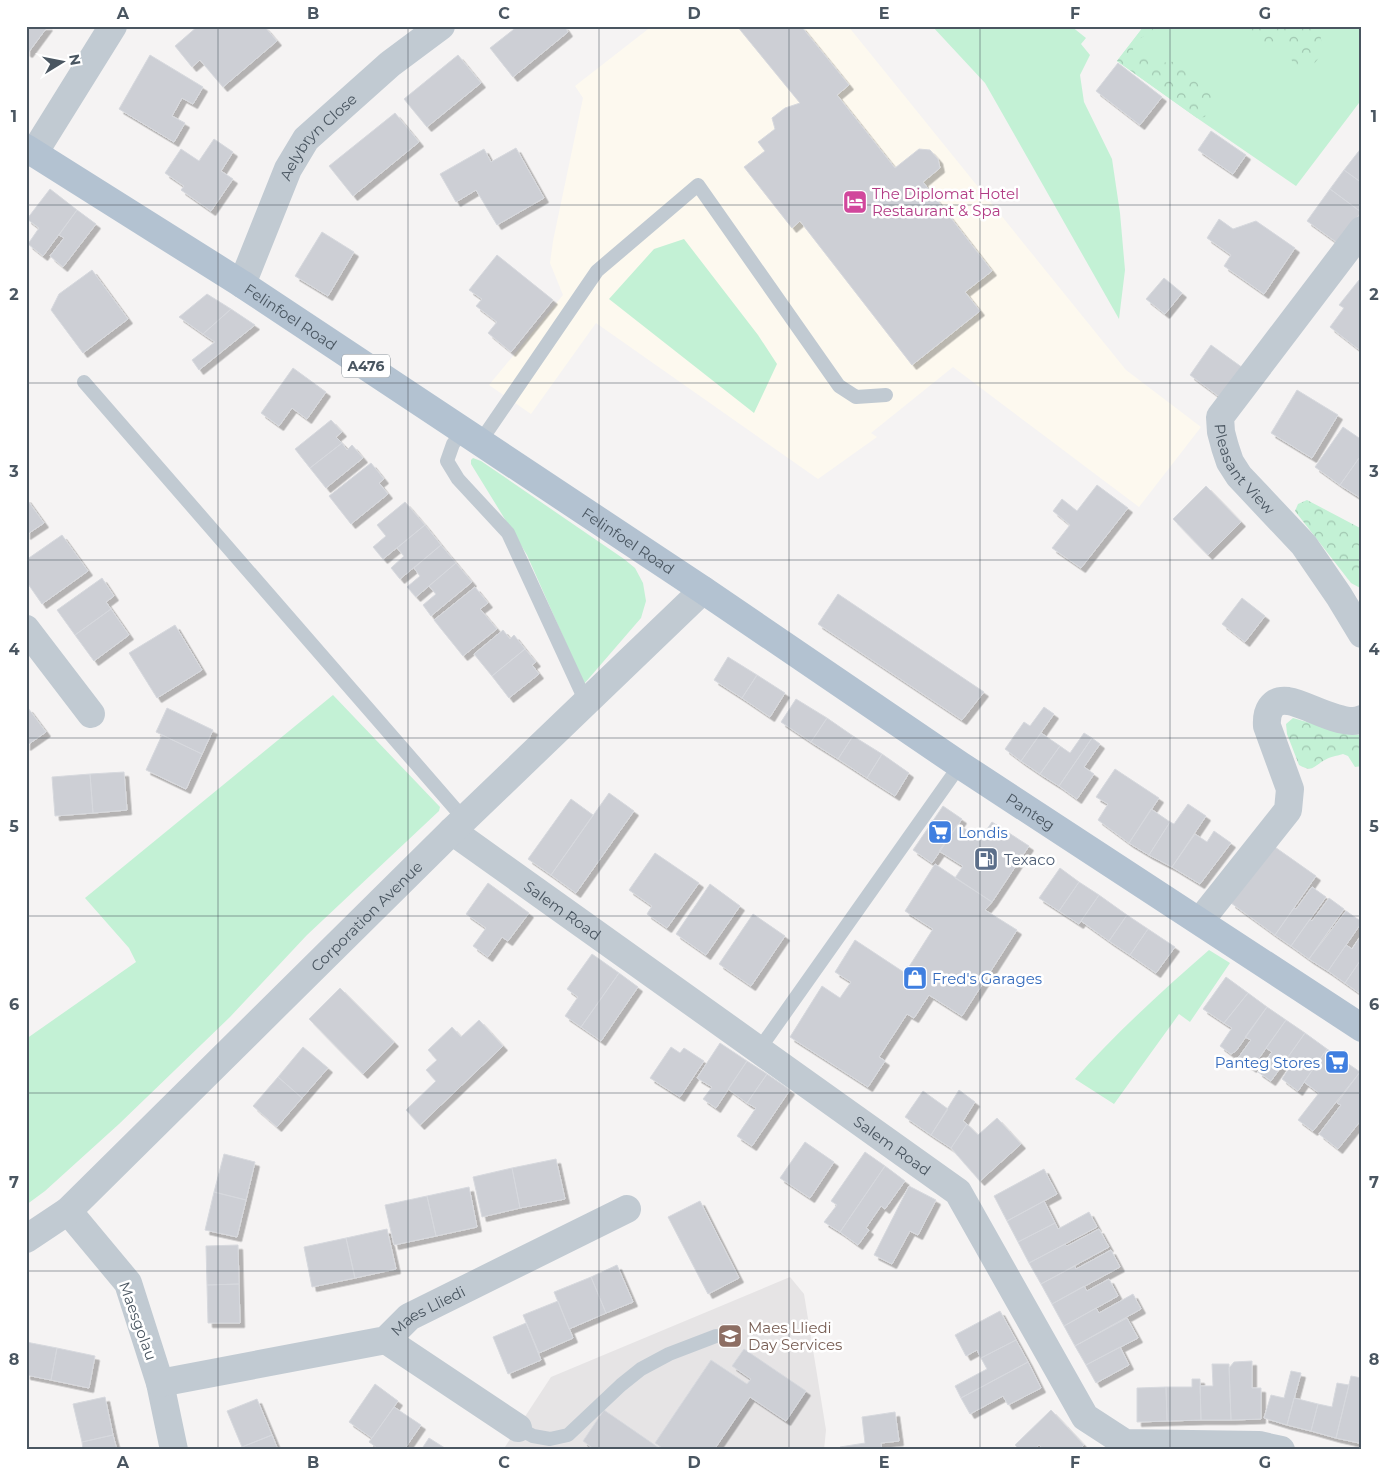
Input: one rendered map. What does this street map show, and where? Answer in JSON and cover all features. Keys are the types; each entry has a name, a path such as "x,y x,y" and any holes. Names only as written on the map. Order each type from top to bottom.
{"main road":[{"name":"Felinfoel Road","path":"30,150 242,284 703,590"},
{"name":"Panteg","path":"703,590 960,765 1362,1028"}],"street":[{"path":"30,150 113,26"},
{"name":"Aelybryn Close","path":"242,284 288,169 306,138 390,64 441,26"},
{"name":"Pleasant View","path":"1362,230 1220,417 1225,447 1230,462 1239,476 1304,545 1362,634"},
{"name":"Corporation Avenue","path":"26,1239 68,1211 458,825 703,590"},
{"path":"26,629 90,714"},
{"path":"1200,921 1288,810 1289,784 1267,726 1266,715 1271,706 1278,702 1287,701 1326,715 1355,722 1362,719"},
{"name":"Salem Road","path":"458,825 758,1051 958,1192 1085,1417 1125,1443 1177,1448 1259,1446 1281,1450"},
{"name":"Maes Lliedi","path":"160,1383 386,1340 409,1317 627,1210"},
{"name":"Maesgolau","path":"68,1211 128,1283 160,1383 174,1450"},
{"path":"386,1340 518,1428"}],"lane":[{"path":"586,702 508,534 458,479 447,461 453,444 471,436 597,271 698,184 839,386 856,397 886,395"},
{"path":"84,382 458,825"},
{"path":"758,1051 960,765"},
{"path":"518,1428 534,1436 550,1438 568,1435 621,1385 641,1369 669,1354 716,1336"}],"shaded area":[{"path":"652,26 848,26 1126,370 1201,427 1139,507 953,367 871,433 877,437 818,479 596,323 531,414 489,385 563,295 550,263 583,98 575,86"},
{"name":"Maes Lliedi Day Services","path":"790,1277 804,1294 826,1430 824,1450 503,1450 551,1377"}],"green space":[{"path":"932,26 1071,26 1086,38 1081,44 1090,55 1080,75 1084,102 1112,159 1120,213 1125,270 1119,319 985,83"},
{"path":"1144,26 1362,26 1362,99 1296,186 1117,61"},
{"path":"1144,26 1155,26 1150,34 1140,38 1135,43 1133,53 1137,56 1152,54 1160,63 1181,61 1193,74 1202,76 1216,93 1205,117 1197,118 1117,61"},
{"path":"1238,26 1317,26 1322,43 1321,53 1316,62 1311,66 1295,65 1288,49 1281,45 1272,49 1257,35"},
{"path":"684,239 758,335 777,364 754,413 609,299 654,249"},
{"path":"473,458 481,461 624,559 635,568 643,583 646,601 641,618 584,684 527,555 471,464"},
{"path":"1307,500 1362,529 1362,589 1351,583 1295,511 1298,504"},
{"path":"333,695 440,807 439,811 307,935 230,1017 119,1124 45,1191 26,1205 26,1039 136,962 129,948 85,898"},
{"path":"1293,718 1348,734 1362,735 1362,766 1355,767 1348,756 1343,754 1328,758 1309,769 1299,765 1287,734 1286,724"},
{"path":"1209,950 1230,963 1190,1022 1179,1014 1114,1104 1075,1079 1140,1013"}],"building":[{"path":"26,26 48,26 28,53 26,52"},
{"path":"198,26 245,26 248,29 251,26 264,26 277,41 223,87 200,60 192,67 175,46"},
{"path":"518,26 564,26 568,32 513,77 490,48"},
{"name":"The Diplomat Hotel Restaurant & Spa","path":"737,26 801,26 849,85 837,95 895,168 919,149 930,150 938,159 940,168 923,182 992,271 965,292 980,311 912,365 800,221 792,228 744,167 765,151 758,142 775,129 772,118 785,108 800,103"},
{"path":"150,55 203,87 193,104 182,98 172,116 185,123 174,142 119,109"},
{"path":"458,55 481,83 427,127 404,99"},
{"path":"1118,63 1162,97 1140,125 1096,91"},
{"path":"395,113 419,142 353,196 329,166"},
{"path":"1211,131 1246,155 1233,174 1198,150"},
{"path":"214,139 233,152 221,171 233,179 211,211 181,190 184,186 165,173 181,149 199,161"},
{"path":"1362,147 1362,183 1344,170"},
{"path":"516,148 544,198 497,225 476,190 456,202 440,174 484,149 491,162"},
{"path":"1344,170 1362,183 1361,212 1330,189"},
{"path":"50,189 77,210 43,256 28,244 39,228 27,219"},
{"path":"1330,189 1361,212 1339,244 1307,221"},
{"path":"77,210 96,224 63,267 50,256 64,238 59,235"},
{"path":"1219,219 1233,229 1256,221 1295,248 1264,294 1224,266 1231,255 1207,238"},
{"path":"322,232 354,252 328,296 295,276"},
{"path":"497,255 553,300 511,352 488,333 497,322 476,306 482,299 469,290"},
{"path":"92,270 128,319 83,353 51,310 59,294"},
{"path":"1164,278 1182,293 1165,314 1146,299"},
{"path":"1359,280 1362,282 1362,352 1330,327 1344,308 1339,305"},
{"path":"207,294 231,309 203,334 179,317"},
{"path":"231,309 255,325 199,370 192,360 215,342 203,334"},
{"path":"1211,345 1243,368 1221,398 1190,375"},
{"path":"293,368 326,392 307,419 292,408 279,426 261,413"},
{"path":"1297,390 1338,415 1312,458 1271,433"},
{"path":"331,420 342,432 336,437 342,443 310,468 295,449"},
{"path":"1343,427 1362,440 1362,454 1340,485 1315,467"},
{"path":"342,443 347,450 352,445 363,458 326,488 310,468"},
{"path":"1359,458 1362,459 1362,499 1340,485"},
{"path":"371,463 384,479 379,483 388,494 351,524 329,496"},
{"path":"1097,485 1128,508 1081,568 1052,548 1070,525 1053,511 1062,499 1077,511"},
{"path":"1206,486 1241,522 1208,555 1173,519"},
{"path":"26,498 44,523 26,535"},
{"path":"405,502 425,525 383,559 373,547 386,536 377,525"},
{"path":"425,525 441,545 400,579 391,568 404,556 397,548"},
{"path":"62,535 88,571 42,604 26,581 26,560"},
{"path":"441,545 456,563 416,597 407,587 420,576 414,568"},
{"path":"456,563 472,582 431,616 423,605 436,594 429,586"},
{"path":"102,578 114,596 106,602 111,609 75,635 57,610"},
{"path":"475,587 488,603 480,609 497,629 463,656 434,620"},
{"path":"838,594 984,692 962,720 818,624"},
{"path":"1242,598 1265,616 1245,642 1222,624"},
{"path":"111,609 129,635 94,661 75,635"},
{"path":"175,625 202,670 157,698 129,653"},
{"path":"503,630 510,639 514,635 525,649 492,676 474,654"},
{"path":"525,649 536,662 532,665 539,674 509,698 492,676"},
{"path":"728,657 757,675 742,698 714,680"},
{"path":"757,675 785,693 770,717 742,698"},
{"path":"796,699 827,718 811,742 781,722"},
{"path":"1044,707 1054,714 1021,761 1005,749 1024,722 1030,726"},
{"path":"28,708 46,732 26,746 26,709"},
{"path":"167,708 213,730 202,754 156,732"},
{"path":"827,718 853,736 838,759 811,742"},
{"path":"1041,733 1060,746 1040,774 1021,761"},
{"path":"1084,733 1092,738 1059,786 1040,774 1060,746 1070,753"},
{"path":"162,735 202,754 186,789 146,770"},
{"path":"853,736 882,754 867,778 838,759"},
{"path":"1092,738 1100,744 1084,767 1094,774 1077,799 1059,786"},
{"path":"882,754 909,773 895,796 867,778"},
{"path":"1115,769 1159,798 1129,843 1098,820 1108,804 1096,797"},
{"path":"124,772 127,810 93,813 90,774"},
{"path":"90,774 93,813 55,816 52,777"},
{"path":"609,793 634,811 576,893 551,875"},
{"path":"571,799 593,815 551,875 528,859"},
{"path":"1188,804 1206,816 1172,867 1149,855 1170,822 1174,824"},
{"path":"943,806 962,819 932,863 913,850"},
{"path":"1151,809 1170,822 1149,855 1129,843"},
{"name":"Texaco","path":"992,822 1029,846 992,902 955,878 963,866 939,851 958,824 980,839"},
{"path":"1214,831 1231,843 1200,884 1172,867 1195,834 1207,842"},
{"path":"1272,845 1316,876 1275,935 1231,903"},
{"path":"655,853 699,883 667,928 647,914 652,906 629,890"},
{"name":"Fred's Garages","path":"935,864 992,902 985,910 1017,930 962,1016 929,995 914,1018 907,1014 879,1057 885,1061 868,1087 790,1037 822,986 840,998 851,982 835,972 855,940 905,973 933,929 905,911"},
{"path":"1060,868 1079,882 1059,911 1039,898"},
{"path":"1079,882 1099,895 1079,924 1059,911"},
{"path":"488,883 529,913 508,941 502,937 488,957 473,946 486,928 466,914"},
{"path":"710,884 740,906 706,955 676,934"},
{"path":"1312,887 1326,897 1291,946 1275,935"},
{"path":"1099,895 1127,915 1109,941 1081,921"},
{"path":"1329,898 1344,909 1309,959 1291,946 1310,919 1312,921"},
{"path":"1346,911 1362,922 1328,971 1309,959"},
{"path":"753,914 785,936 751,986 719,964"},
{"path":"1127,915 1148,929 1130,955 1109,941"},
{"path":"1148,929 1175,947 1156,973 1130,955"},
{"path":"1362,934 1362,958 1345,983 1328,971 1346,945 1352,949"},
{"path":"592,954 619,973 581,1027 565,1016 578,997 567,989"},
{"path":"1362,958 1362,995 1345,983"},
{"path":"619,973 638,987 601,1041 581,1027"},
{"path":"1226,977 1248,993 1224,1023 1203,1009"},
{"path":"340,988 394,1042 363,1074 309,1019"},
{"path":"1248,993 1267,1007 1236,1051 1231,1054 1220,1046 1232,1028 1224,1023"},
{"path":"1267,1007 1286,1020 1252,1068 1238,1058 1251,1040 1245,1037"},
{"path":"479,1020 503,1046 420,1125 406,1110 436,1081 426,1070 437,1060 428,1050 452,1027 461,1037"},
{"path":"1286,1020 1305,1033 1271,1081 1258,1072 1272,1052 1266,1048"},
{"path":"1305,1033 1327,1049 1298,1091 1282,1079 1291,1065 1285,1061"},
{"path":"720,1043 747,1061 716,1108 703,1099 712,1087 697,1078"},
{"path":"303,1047 328,1068 302,1098 278,1077"},
{"path":"671,1047 680,1053 684,1048 704,1061 680,1097 650,1078"},
{"path":"1327,1049 1360,1072 1313,1131 1298,1120 1319,1093 1304,1082"},
{"path":"747,1061 767,1074 747,1103 728,1089"},
{"path":"1360,1072 1362,1074 1362,1119 1338,1149 1319,1134 1341,1105 1337,1103"},
{"path":"767,1074 790,1090 752,1146 737,1136 756,1108 747,1103"},
{"path":"278,1077 302,1098 277,1127 253,1106"},
{"path":"959,1090 975,1102 963,1121 967,1124 951,1148 931,1135"},
{"path":"923,1091 948,1109 931,1135 905,1117"},
{"path":"997,1118 1021,1144 980,1181 951,1148 967,1124 978,1135"},
{"path":"805,1142 834,1162 810,1198 780,1178"},
{"path":"865,1152 885,1166 840,1232 824,1222 837,1205 831,1201"},
{"path":"224,1154 255,1162 246,1200 214,1192"},
{"path":"556,1159 565,1199 520,1208 512,1168"},
{"path":"885,1166 905,1181 885,1209 881,1206 866,1228 869,1230 858,1245 840,1232"},
{"path":"512,1168 520,1208 482,1217 473,1177"},
{"path":"1044,1169 1057,1194 1007,1221 994,1196"},
{"path":"909,1186 936,1200 918,1235 910,1231 892,1264 874,1255"},
{"path":"469,1187 477,1227 436,1236 427,1196"},
{"path":"214,1192 246,1200 237,1237 205,1230"},
{"path":"427,1196 436,1236 394,1245 385,1205"},
{"path":"700,1201 739,1278 708,1294 668,1217"},
{"path":"1044,1201 1055,1223 1018,1242 1007,1221"},
{"path":"1089,1212 1097,1227 1029,1263 1018,1242 1055,1223 1058,1229"},
{"path":"387,1229 396,1269 355,1278 346,1238"},
{"path":"1099,1229 1109,1247 1041,1284 1029,1263"},
{"path":"346,1238 355,1278 312,1287 304,1247"},
{"path":"238,1245 239,1284 207,1285 206,1246"},
{"path":"1111,1250 1120,1267 1052,1304 1041,1284 1075,1266 1076,1269"},
{"path":"617,1265 633,1302 606,1313 591,1277"},
{"path":"591,1277 606,1313 569,1329 554,1292"},
{"path":"1109,1279 1118,1296 1064,1326 1052,1304 1084,1286 1087,1291"},
{"path":"239,1284 240,1323 208,1323 207,1285"},
{"path":"1133,1294 1141,1309 1075,1346 1064,1326 1096,1308 1099,1313"},
{"path":"558,1301 573,1338 539,1353 523,1315"},
{"path":"1000,1311 1016,1340 981,1358 977,1350 966,1356 955,1335"},
{"path":"1127,1318 1138,1338 1086,1365 1075,1346"},
{"path":"526,1323 541,1360 508,1374 493,1337"},
{"path":"1016,1340 1028,1362 961,1398 955,1386 987,1369 981,1358"},
{"path":"26,1342 57,1348 51,1380 26,1375"},
{"path":"1120,1347 1129,1365 1096,1383 1086,1365"},
{"path":"57,1348 95,1356 89,1388 51,1380"},
{"path":"744,1349 806,1391 786,1421 750,1397 714,1450 665,1450 655,1443 711,1360 747,1384 751,1379 732,1366"},
{"path":"1252,1361 1252,1388 1261,1388 1261,1419 1231,1420 1229,1368 1234,1362"},
{"path":"1028,1362 1041,1388 1008,1405 1003,1396 970,1414 961,1398"},
{"path":"1212,1364 1229,1364 1231,1420 1201,1420 1200,1386 1213,1386"},
{"path":"1291,1371 1301,1373 1287,1425 1264,1418 1271,1395 1284,1398"},
{"path":"1351,1376 1362,1378 1362,1432 1359,1443 1336,1438"},
{"path":"1192,1379 1200,1379 1201,1420 1167,1421 1166,1387 1192,1387"},
{"path":"1337,1383 1349,1385 1336,1438 1311,1431 1318,1404 1332,1407"},
{"path":"375,1384 398,1401 372,1438 349,1422"},
{"path":"1166,1387 1167,1421 1137,1422 1137,1388"},
{"path":"105,1397 113,1435 82,1442 73,1404"},
{"path":"1294,1398 1318,1404 1311,1431 1287,1425"},
{"path":"257,1399 272,1435 242,1447 227,1411"},
{"path":"394,1407 421,1425 404,1450 380,1450 369,1442"},
{"path":"604,1410 662,1450 595,1450 583,1441"},
{"path":"1051,1410 1084,1445 1079,1450 1044,1450 1039,1445 1034,1450 1020,1450 1015,1445"},
{"path":"895,1412 899,1441 881,1443 882,1450 840,1450 840,1447 865,1443 862,1417"},
{"path":"113,1435 117,1450 83,1450 82,1442"},
{"path":"272,1435 278,1450 243,1450 242,1447"},
{"path":"429,1438 448,1450 421,1450"}],"place":[{"name":"The Diplomat Hotel Restaurant & Spa","path":"855,202"},
{"name":"Londis","path":"940,832"},
{"name":"Texaco","path":"986,859"},
{"name":"Fred's Garages","path":"915,978"},
{"name":"Panteg Stores","path":"1337,1062"},
{"name":"Maes Lliedi Day Services","path":"730,1336"}]}
